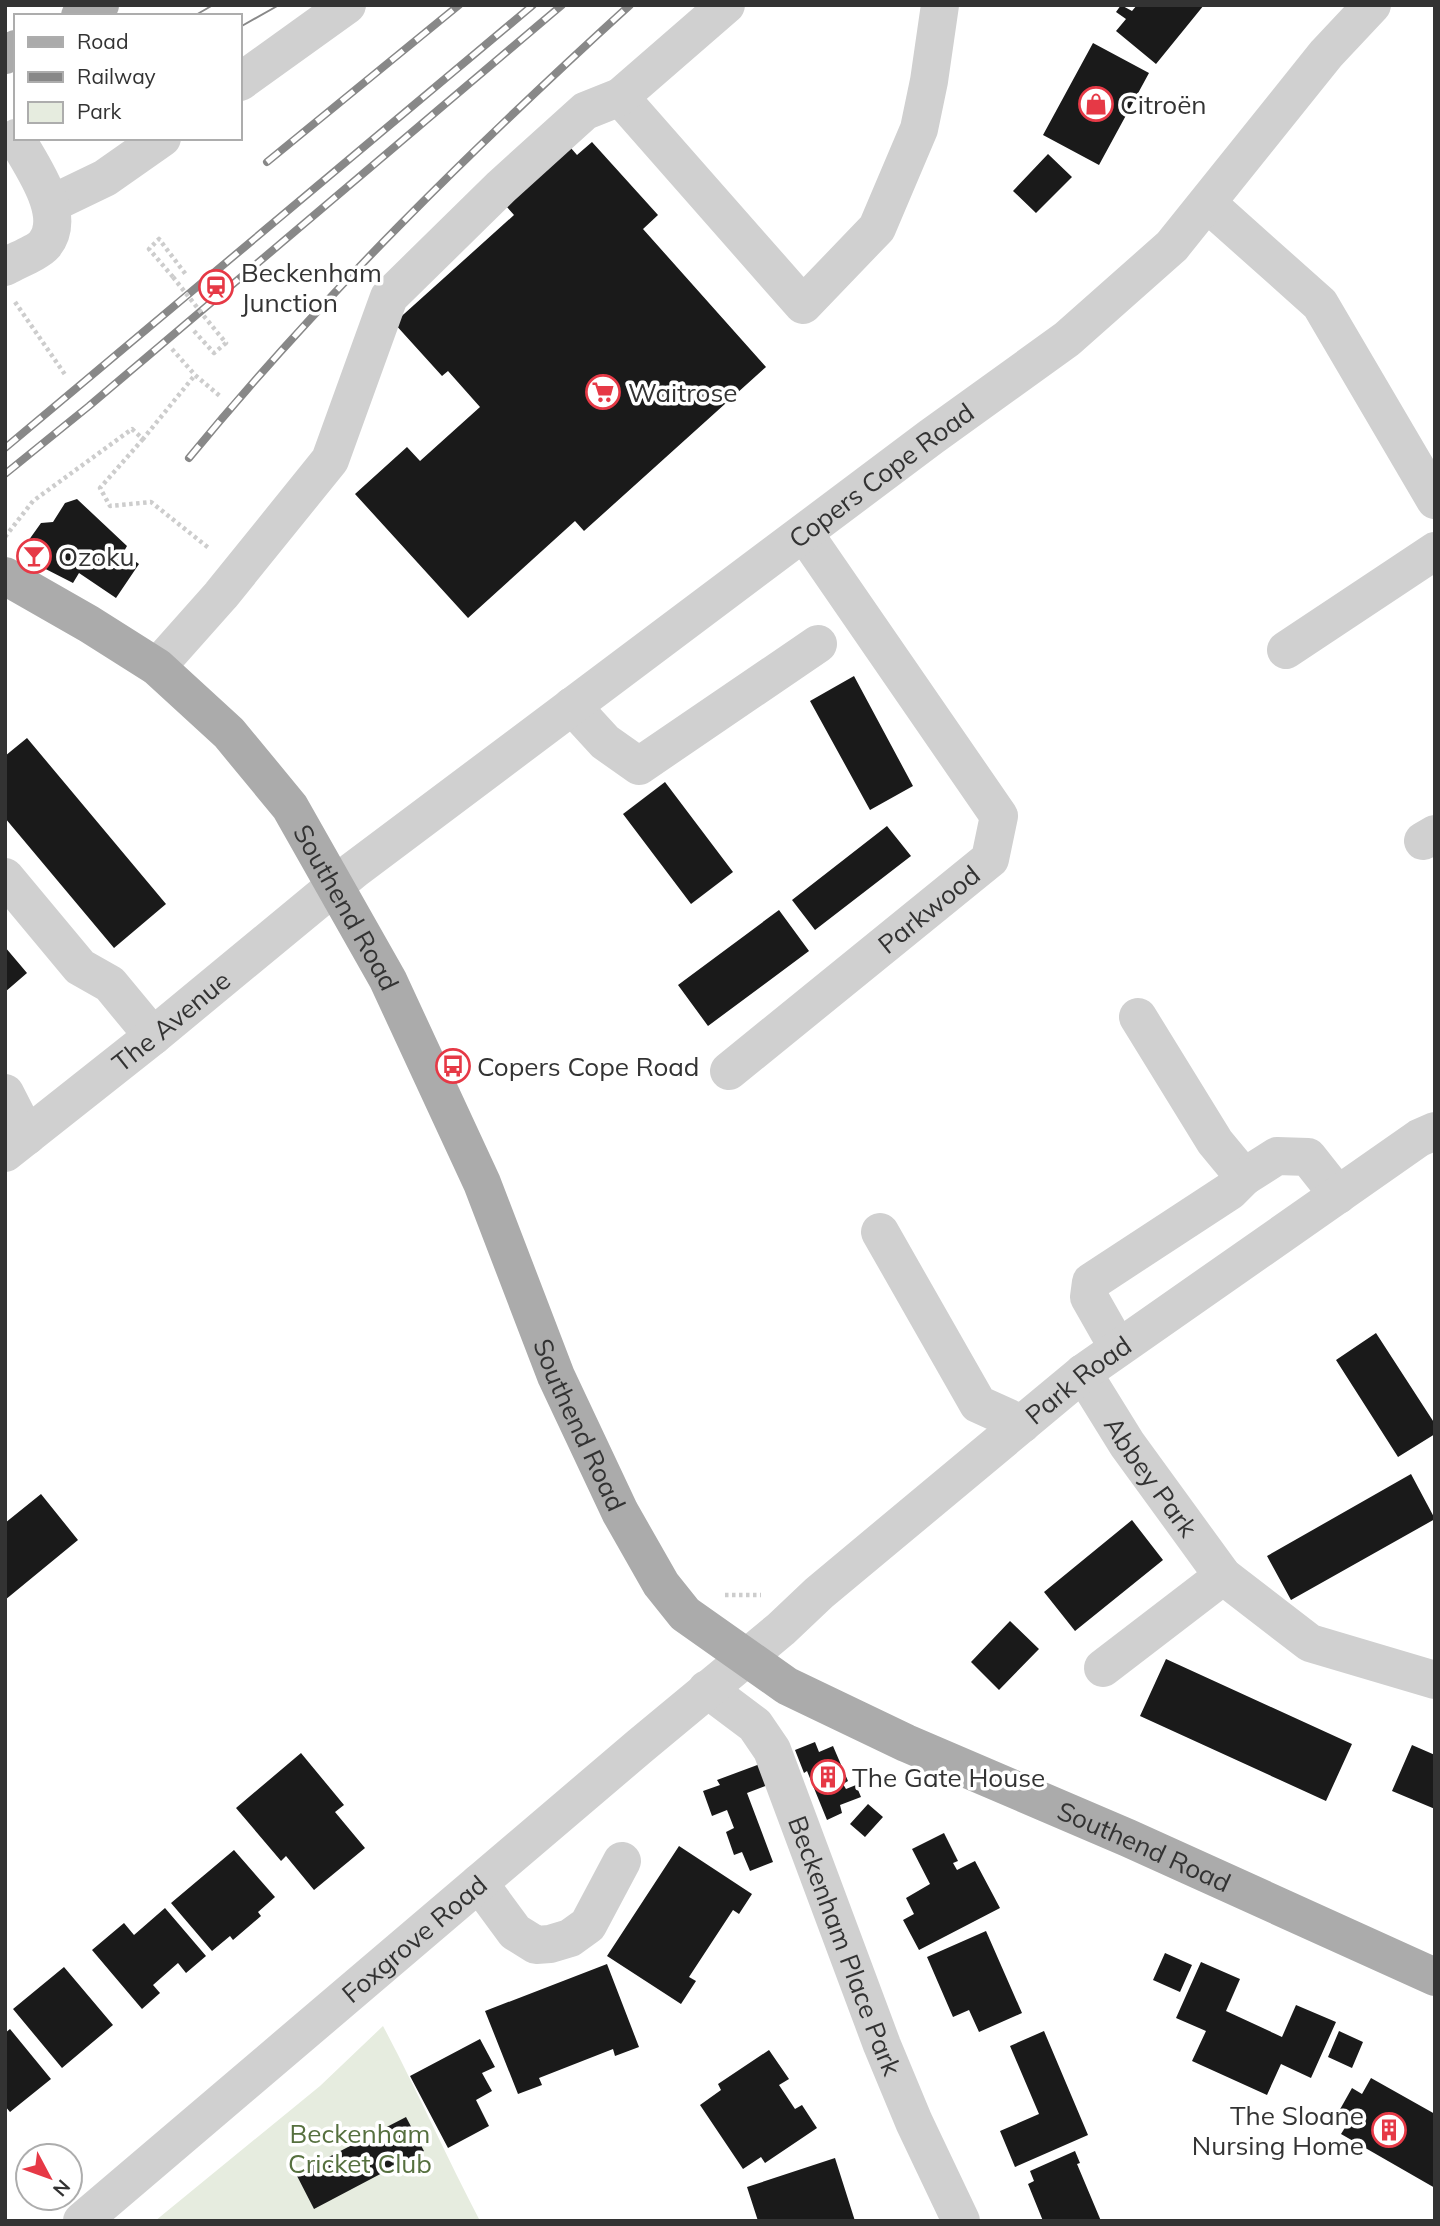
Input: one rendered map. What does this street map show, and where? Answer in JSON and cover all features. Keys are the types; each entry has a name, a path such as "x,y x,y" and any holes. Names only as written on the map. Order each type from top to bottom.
{"main road":[{"path":"84,14 100,5"},
{"name":"Southend Road","path":"5,576 157,667 229,733 289,807 388,980 482,1183 556,1376 620,1513 674,1601 697,1623 787,1686 906,1743 1128,1838 1435,1977"}],"street":[{"path":"242,81 347,5"},
{"path":"157,667 221,596 330,460 389,297 501,187 585,111 620,97 726,5"},
{"path":"620,97 803,305 877,228 919,129 940,5"},
{"name":"Copers Cope Road","path":"334,886 931,437 1067,339 1172,246 1326,54 1372,5"},
{"path":"5,118 14,134"},
{"path":"8,281 44,245 53,226 51,204 17,140"},
{"path":"51,204 105,178 159,140"},
{"path":"1208,204 1320,304 1435,500"},
{"name":"Parkwood","path":"729,1070 990,859 999,816 804,533"},
{"path":"1286,650 1435,551"},
{"path":"572,706 605,742 639,766 818,644"},
{"path":"5,877 80,967 110,984 153,1036"},
{"name":"The Avenue","path":"16,1145 334,886"},
{"path":"1138,1017 1215,1142 1244,1177"},
{"path":"5,1093 16,1145"},
{"name":"Park Road","path":"745,1658 1083,1373 1419,1138 1435,1130"},
{"path":"1118,1348 1089,1297 1091,1282 1230,1191 1244,1177 1277,1156 1308,1157 1338,1195"},
{"path":"880,1232 978,1404 1022,1424"},
{"name":"Abbey Park","path":"1083,1373 1127,1444 1223,1576 1310,1643 1435,1680"},
{"path":"1103,1668 1223,1576"},
{"name":"Foxgrove Road","path":"82,2221 745,1658"},
{"name":"Beckenham Place Park","path":"707,1689 755,1725 772,1750 882,2045 914,2123 961,2221"},
{"path":"479,1884 515,1933 536,1945 550,1944 579,1934 588,1926 622,1861"}],"path":[{"path":"187,276 159,239 149,249 226,342 214,353 194,331"},
{"path":"8,281 66,376"},
{"path":"172,349 195,375 221,397"},
{"path":"195,375 100,488 110,506 150,502 215,553"},
{"path":"5,537 33,501 132,429 143,439"},
{"path":"733,1595 763,1595"}],"green space":[{"name":"Beckenham Cricket Club","path":"383,2026 480,2221 155,2221 320,2086"}],"building":[{"path":"1121,5 1132,11 1137,5 1204,5 1156,64 1116,31 1126,19 1116,12"},
{"path":"1093,43 1149,73 1099,165 1043,135"},
{"name":"Waitrose","path":"564,140 577,155 592,142 658,215 643,229 766,367 584,531 575,521 468,618 355,494 407,447 420,461 480,407 448,371 442,376 394,323 514,215 500,199"},
{"path":"1048,154 1072,177 1036,213 1013,191"},
{"path":"77,499 127,546 123,553 139,564 116,598 79,573 73,583 28,560 21,551 41,523 53,522 65,503"},
{"path":"854,676 913,786 870,810 810,701"},
{"path":"27,738 166,904 114,948 5,818 5,756"},
{"path":"665,782 733,872 691,904 623,814"},
{"path":"887,826 911,856 815,930 792,900"},
{"path":"779,910 809,951 708,1026 678,985"},
{"path":"5,947 27,973 5,992"},
{"path":"1376,1333 1435,1424 1435,1434 1398,1457 1336,1360"},
{"path":"1411,1474 1435,1519 1291,1600 1267,1556"},
{"path":"41,1494 78,1540 5,1600 5,1523"},
{"path":"1132,1520 1163,1560 1075,1631 1044,1592"},
{"path":"1010,1621 1039,1649 999,1690 971,1662"},
{"path":"1166,1659 1352,1744 1326,1801 1140,1716"},
{"name":"The Gate House","path":"815,1742 819,1752 833,1746 848,1781 843,1784 846,1789 856,1785 861,1797 840,1805 842,1813 827,1820 807,1771 804,1773 795,1750"},
{"path":"1412,1745 1435,1755 1435,1809 1392,1791"},
{"path":"301,1753 344,1805 335,1812 365,1848 314,1890 286,1856 281,1861 236,1808"},
{"path":"760,1764 768,1785 747,1793 773,1862 750,1871 742,1852 734,1855 726,1832 734,1828 727,1810 712,1816 703,1791 720,1785 717,1780"},
{"path":"868,1804 883,1817 865,1837 850,1824"},
{"path":"944,1833 958,1861 953,1863 957,1870 975,1861 1000,1908 919,1950 903,1920 914,1914 906,1898 930,1884 912,1849"},
{"path":"679,1846 752,1894 739,1914 733,1910 689,1977 696,1981 681,2004 607,1956"},
{"path":"234,1850 275,1897 258,1912 261,1916 233,1940 230,1936 212,1951 171,1903"},
{"path":"165,1908 206,1956 186,1973 178,1963 153,1985 160,1993 142,2009 92,1950 124,1923 134,1935"},
{"path":"986,1931 1022,2013 979,2032 969,2010 953,2017 927,1957"},
{"path":"1165,1953 1192,1965 1180,1992 1153,1980"},
{"path":"1201,1962 1240,1979 1226,2011 1282,2037 1296,2005 1336,2022 1311,2078 1281,2064 1267,2095 1192,2061 1206,2031 1176,2018"},
{"path":"607,1964 639,2047 615,2056 613,2049 539,2078 542,2085 518,2094 485,2011"},
{"path":"64,1967 113,2025 62,2068 13,2009"},
{"path":"10,2029 51,2079 10,2112 5,2106 5,2033"},
{"path":"1044,2031 1088,2135 1015,2167 1000,2131 1039,2114 1010,2046"},
{"path":"1339,2031 1363,2042 1352,2068 1328,2057"},
{"path":"480,2039 495,2067 482,2073 492,2091 476,2100 489,2126 448,2148 410,2076"},
{"path":"769,2050 789,2079 779,2085 795,2109 802,2105 817,2128 765,2163 761,2157 743,2169 700,2105 721,2090 718,2084"},
{"name":"The Sloane Nursing Home","path":"1371,2078 1435,2114 1435,2188 1341,2134 1346,2126 1334,2120 1352,2088 1362,2094"},
{"path":"406,2117 424,2151 314,2209 296,2174"},
{"path":"1075,2151 1080,2163 1077,2164 1101,2221 1043,2221 1028,2184 1034,2181 1030,2171"},
{"path":"835,2158 855,2221 758,2221 747,2187"}],"tram line":[{"path":"197,14 213,5"},
{"path":"242,26 279,5"}],"railway":[{"path":"267,162 459,5"},
{"path":"5,448 533,5"},
{"path":"5,474 562,5"},
{"path":"189,458 292,338 346,280 457,168 630,5"}],"place":[{"name":"Citroën","path":"1096,104"},
{"name":"Beckenham Junction","path":"216,287"},
{"name":"Waitrose","path":"603,392"},
{"name":"Ozoku","path":"34,556"},
{"name":"Copers Cope Road","path":"453,1066"},
{"name":"The Gate House","path":"828,1777"},
{"name":"The Sloane Nursing Home","path":"1389,2130"}]}
